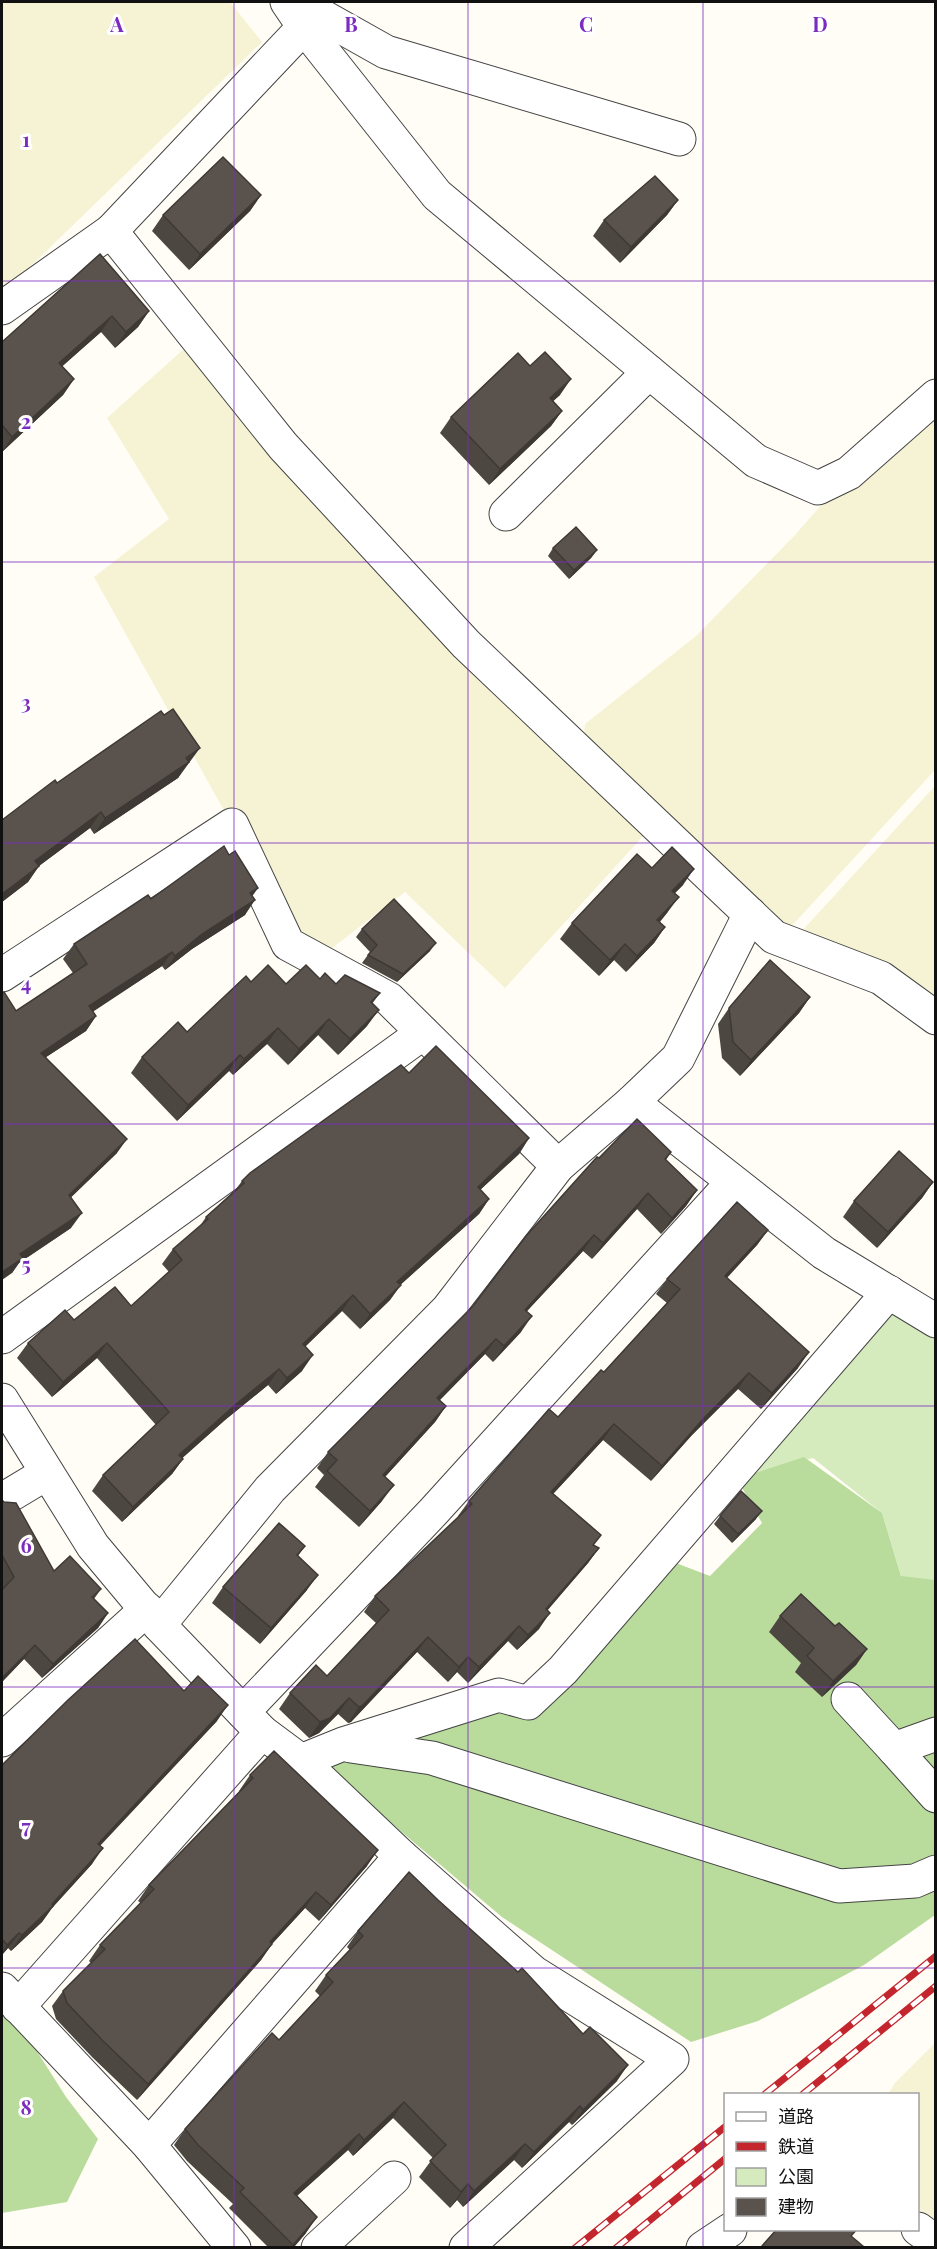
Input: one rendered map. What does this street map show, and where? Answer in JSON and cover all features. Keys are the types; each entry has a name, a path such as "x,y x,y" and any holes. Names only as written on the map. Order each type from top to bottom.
{"street":[{"path":"296,10 386,52 679,140"},
{"path":"2,308 111,231 296,10"},
{"path":"296,10 437,195 756,461 818,488 849,473 936,396"},
{"path":"111,231 283,446 466,644 774,937 881,978 936,1018"},
{"path":"506,514 649,372"},
{"path":"2,975 232,825 288,944 389,999 558,1166"},
{"path":"2,1740 153,1617 270,1489 448,1309 558,1166 632,1102 678,1058 750,914"},
{"path":"2,1337 423,1033"},
{"path":"632,1102 824,1252 936,1321"},
{"path":"234,2247 149,2145 10,1998 253,1722 434,1511 732,1182"},
{"path":"301,1761 343,1744 500,1695 528,1703 563,1670 889,1292"},
{"path":"2,1400 93,1546 153,1617 253,1722 301,1761 401,1856 533,1972 672,2059 466,2247"},
{"path":"2,1500 47,1473"},
{"path":"848,1699 936,1796"},
{"path":"894,1749 936,1734"},
{"path":"343,1744 432,1758 839,1886 915,1881 936,1872"},
{"path":"149,2145 401,1856"},
{"path":"318,2247 394,2178"},
{"path":"919,2230 936,2242"},
{"path":"703,2247 727,2231"}],"shaded area":[{"path":"2,2 230,2 262,42 2,294"},
{"path":"186,347 645,834 505,988 405,892 323,955 295,938 94,577 169,519 107,418"},
{"path":"935,396 935,770 787,931 583,741 585,724 696,636 795,535 849,473"},
{"path":"935,786 935,996 869,957 801,932"},
{"path":"935,2043 935,2223 919,2210 919,2093 889,2093 895,2083"}],"green space":[{"path":"886,1296 935,1328 935,1582 903,1582 882,1513 813,1458 737,1479"},
{"path":"804,1457 882,1513 901,1576 935,1580 935,1915 864,1965 758,2021 691,2042 502,1917 312,1756 528,1703 660,1557 710,1576 762,1523 737,1479"},
{"path":"2,2008 26,2034 66,2097 98,2139 67,2202 2,2213"}],"building":[{"path":"223,157 261,195 200,254 163,215"},
{"path":"655,176 678,200 631,247 604,220"},
{"path":"100,254 149,311 126,332 112,316 59,363 74,379 12,437 2,425 2,342"},
{"path":"545,352 571,379 550,398 562,411 500,469 451,417 518,353 530,366"},
{"path":"576,527 597,550 574,570 553,548"},
{"path":"173,709 200,748 186,758 189,762 105,818 101,812 35,861 39,866 2,894 2,820 55,780 57,783 161,711 164,715"},
{"path":"224,846 229,855 235,851 258,888 250,893 255,900 202,934 175,956 172,952 89,1006 96,1016 41,1053 127,1139 69,1195 82,1213 20,1254 23,1258 2,1272 2,993 4,992 16,1011 87,964 74,944 148,895 151,899"},
{"path":"672,847 694,869 672,891 679,897 657,920 665,927 637,956 625,944 610,960 572,923 637,854 652,868"},
{"path":"394,899 436,943 403,974 368,955 377,945 362,929"},
{"path":"770,960 810,997 751,1060 733,1042 729,1008"},
{"path":"268,965 286,984 306,965 320,979 325,973 336,984 345,975 380,993 371,1002 379,1010 350,1039 329,1019 299,1049 278,1028 244,1059 240,1055 188,1105 142,1057 178,1022 187,1032 246,976 251,982"},
{"path":"436,1046 529,1138 478,1187 489,1199 397,1282 401,1285 370,1314 353,1295 303,1344 313,1355 287,1378 279,1369 235,1405 179,1455 183,1459 133,1507 103,1475 169,1412 107,1343 63,1382 28,1343 65,1310 74,1320 115,1287 131,1306 182,1260 173,1249 208,1219 206,1217 244,1183 242,1181 250,1173 401,1065 409,1073"},
{"path":"637,1119 671,1152 665,1159 697,1190 672,1218 648,1193 603,1243 594,1235 525,1310 532,1316 504,1346 496,1339 437,1398 446,1406 383,1475 394,1485 370,1511 327,1471 337,1460 328,1452 473,1306 526,1236 597,1157 599,1158"},
{"path":"899,1151 933,1182 888,1232 854,1201"},
{"path":"737,1202 768,1230 725,1276 809,1352 772,1393 749,1373 703,1419 662,1466 614,1424 551,1492 601,1535 593,1545 599,1548 546,1609 550,1613 528,1635 519,1626 479,1667 468,1657 459,1667 428,1637 362,1706 359,1707 349,1698 330,1718 320,1722 290,1693 316,1665 327,1676 389,1610 375,1596 472,1504 469,1501 549,1409 558,1417 601,1370 604,1372 680,1289 667,1279"},
{"path":"741,1491 762,1511 738,1534 720,1516"},
{"path":"2,1500 16,1503 54,1571 70,1556 101,1589 92,1597 108,1613 53,1664 35,1645 2,1678 2,1590 14,1577 2,1555"},
{"path":"279,1523 305,1546 297,1555 318,1575 271,1628 223,1587"},
{"path":"801,1594 835,1626 839,1623 867,1649 833,1681 807,1656 814,1648 780,1616"},
{"path":"135,1639 184,1691 198,1676 228,1705 98,1844 103,1848 52,1904 53,1906 22,1935 19,1933 7,1945 2,1939 2,1765"},
{"path":"274,1751 378,1850 331,1905 316,1892 148,2084 67,2003 63,1991 105,1949 100,1945 154,1889 149,1885 253,1778 250,1775"},
{"path":"409,1872 518,1972 522,1968 583,2034 590,2027 628,2065 583,2110 580,2106 534,2152 525,2144 474,2191 468,2184 461,2192 430,2161 446,2145 404,2102 364,2140 359,2134 294,2193 317,2217 293,2245 240,2192 244,2188 198,2145 185,2129 272,2033 279,2040 333,1982 326,1975 363,1936 358,1931"},
{"path":"775,2231 855,2231 851,2236 864,2247 764,2247 762,2246"}],"railway":[{"path":"766,2093 936,1956"},
{"path":"804,2093 936,1986"},
{"path":"575,2248 724,2128"},
{"path":"616,2248 724,2160"}]}
